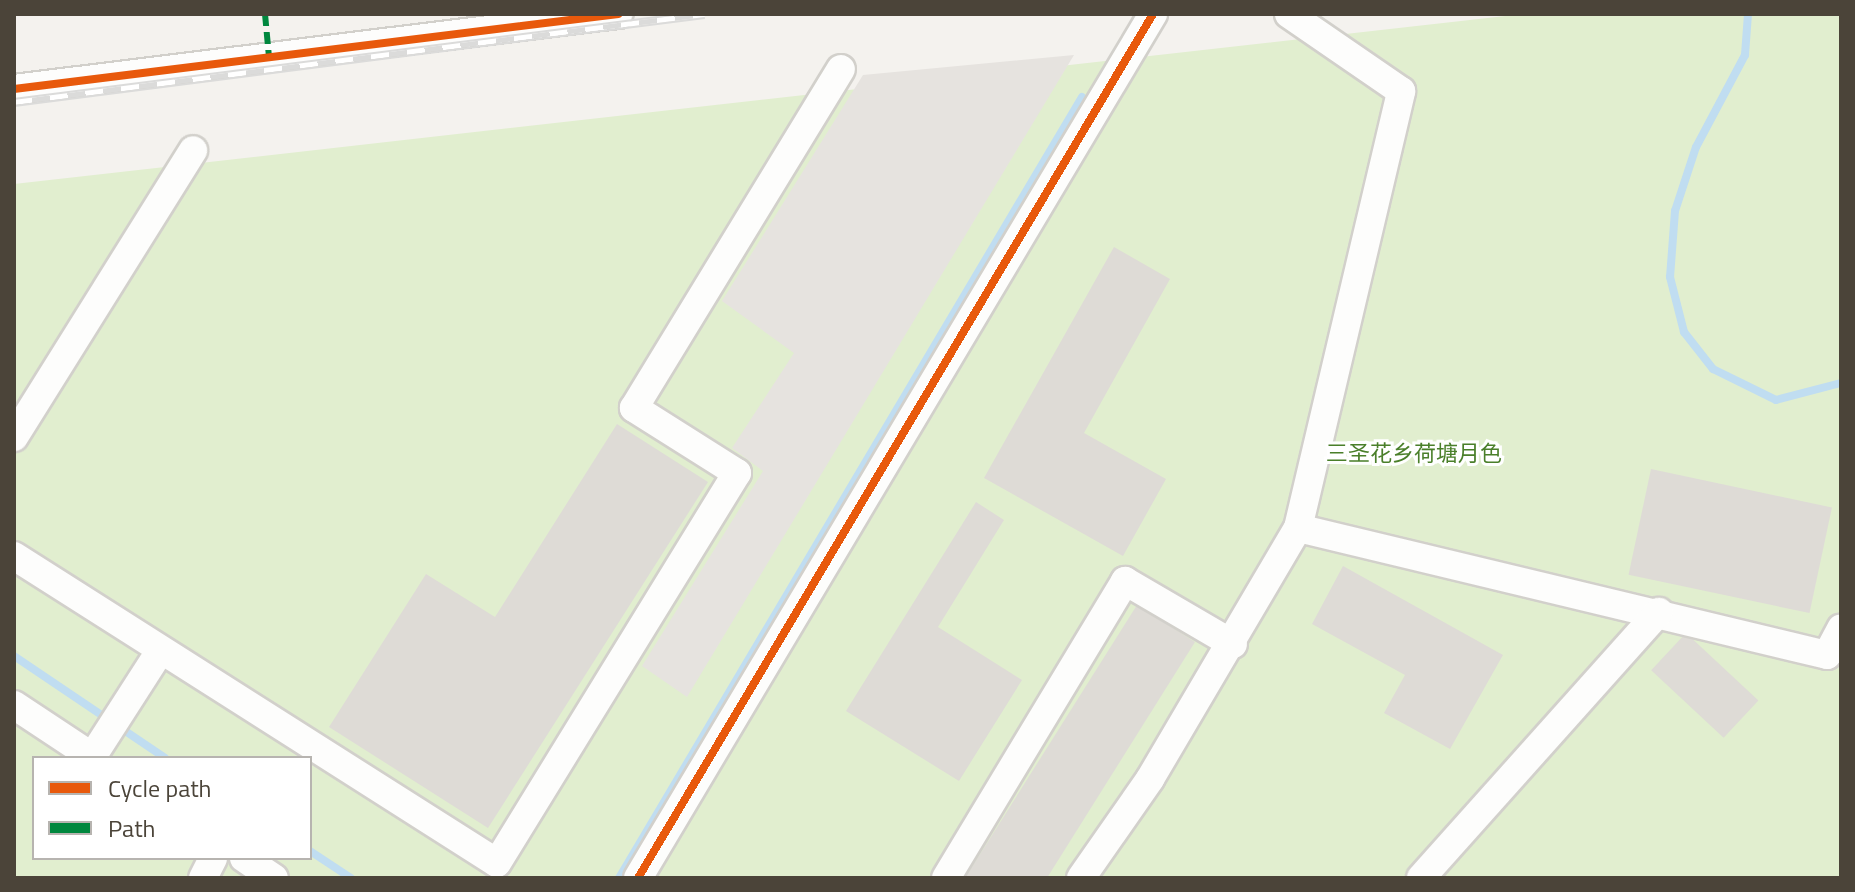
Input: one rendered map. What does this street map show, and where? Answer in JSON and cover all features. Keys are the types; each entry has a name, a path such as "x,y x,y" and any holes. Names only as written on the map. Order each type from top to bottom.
{"street":[{"path":"14,89 618,14"},
{"path":"638,878 1153,14"},
{"path":"1081,878 1233,644 1298,528 1401,91 1289,14"},
{"path":"14,556 497,863 737,473 634,408 841,69"},
{"path":"14,437 193,150"},
{"path":"1298,528 1659,612 1827,655 1841,629"},
{"path":"946,878 1125,581 1233,644"},
{"path":"1421,878 1659,612"},
{"path":"94,756 160,651"},
{"path":"14,705 90,756"},
{"path":"203,878 212,860"},
{"path":"247,860 274,878"}],"green space":[{"name":"三圣花乡荷塘月色","path":"1523,14 1841,14 1841,878 14,878 14,184"}],"shaded area":[{"path":"1074,55 687,697 642,666 763,471 732,448 794,353 722,301 863,75"}],"building":[{"path":"1114,247 1170,279 1084,433 1166,479 1123,556 984,478"},
{"path":"617,424 708,482 488,828 329,727 426,574 495,617"},
{"path":"1651,469 1832,507 1810,613 1629,575"},
{"path":"976,502 1004,520 938,627 1022,680 959,781 846,711"},
{"path":"1343,566 1503,655 1450,749 1384,713 1405,675 1312,624"},
{"path":"1137,605 1195,642 1047,878 965,878"},
{"path":"1686,633 1758,701 1724,738 1651,670"}],"waterway":[{"path":"1748,14 1745,55 1696,147 1675,211 1670,277 1684,332 1713,369 1776,400 1841,383"},
{"path":"619,878 1082,97"},
{"path":"14,656 162,756"},
{"path":"312,852 351,878"}],"railway":[{"path":"14,102 704,14"}],"marked path":[{"path":"265,14 269,57"}],"cycle path":[{"path":"14,89 618,14"},
{"path":"638,878 1153,14"}]}
